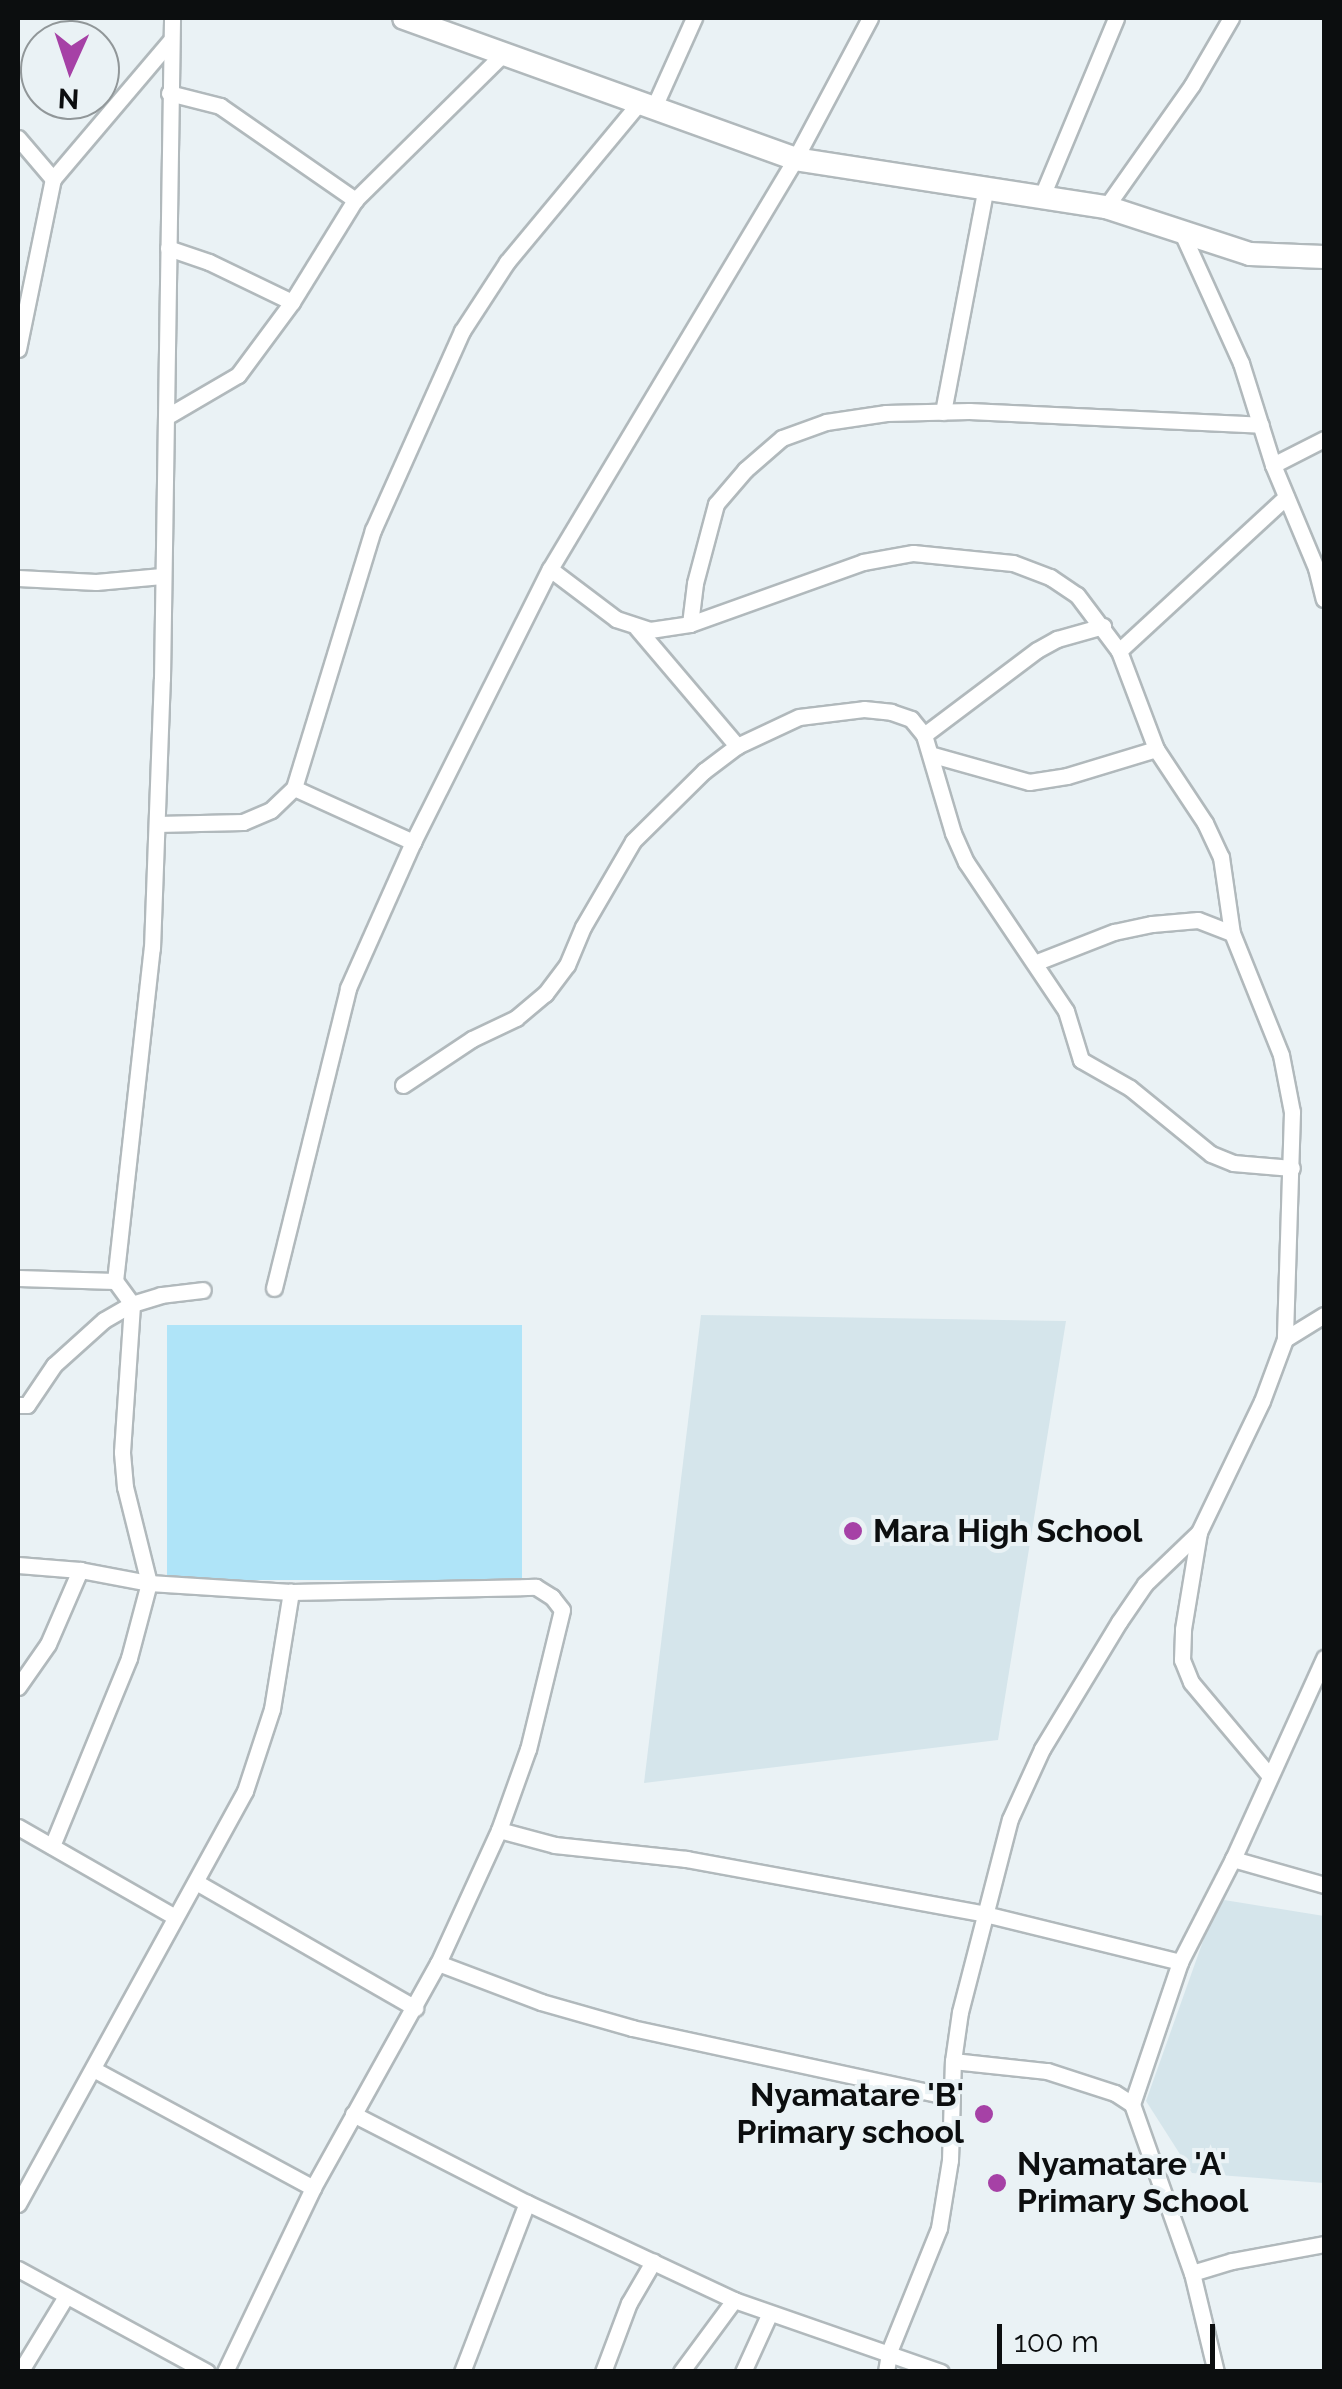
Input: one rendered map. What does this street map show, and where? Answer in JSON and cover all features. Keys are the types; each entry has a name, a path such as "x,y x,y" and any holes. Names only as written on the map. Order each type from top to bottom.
{"street":[{"path":"52,1846 129,1658 150,1583 125,1487 122,1452 132,1304 115,1282 152,948 172,18"},
{"path":"404,18 795,159 1106,207 1250,254 1324,257"},
{"path":"157,824 243,822 271,810 294,788 372,530 462,331 506,262 647,104 694,18"},
{"path":"274,1288 348,988 413,842 550,569 795,159 870,18"},
{"path":"1042,196 1116,18"},
{"path":"1106,207 1192,86 1230,18"},
{"path":"18,349 53,179 170,41"},
{"path":"166,417 238,375 292,302 355,200 503,54"},
{"path":"169,94 220,106 355,200"},
{"path":"18,138 53,179"},
{"path":"944,412 986,188"},
{"path":"1182,233 1240,363 1272,464 1316,568 1324,599"},
{"path":"168,248 258,283 292,302"},
{"path":"690,624 695,583 716,504 782,438 826,422 886,413 944,412 1261,425"},
{"path":"1272,464 1324,438"},
{"path":"1119,652 1286,497"},
{"path":"637,628 690,624 863,562 913,553 1013,563 1050,577 1077,595 1119,652 1156,749 1206,823 1221,857 1232,933 1289,1086 1292,1168 1285,1338 1262,1401 1199,1532 1182,1660 1190,1682 1270,1775"},
{"path":"550,569 616,619 637,628 737,746"},
{"path":"18,578 96,582 162,576"},
{"path":"924,735 1037,650 1057,639 1103,626"},
{"path":"403,1085 472,1038 516,1018 545,994 567,965 590,912 633,841 675,796 737,746 799,717 864,709 911,720 924,735 966,862 1066,1011 1082,1060 1140,1096 1211,1154 1233,1163 1292,1168"},
{"path":"933,756 1029,782 1066,776 1156,749"},
{"path":"294,788 413,842"},
{"path":"1036,962 1100,936 1152,924 1198,920 1232,933"},
{"path":"18,1278 115,1282"},
{"path":"21,1408 72,1349 104,1320 161,1294 203,1290"},
{"path":"1285,1338 1324,1315"},
{"path":"886,2372 889,2352 931,2257 939,2228 946,2192 952,2061 972,1956 1010,1819 1042,1749 1146,1584 1199,1532"},
{"path":"18,1566 80,1570 150,1583 291,1592 536,1587 552,1596 562,1610 551,1665 498,1830 438,1963 313,2188 225,2372"},
{"path":"18,1687 48,1644 80,1570"},
{"path":"18,2204 95,2070 175,1917 228,1830 260,1752 280,1668 291,1592"},
{"path":"1132,2104 1180,1962 1233,1859 1324,1658"},
{"path":"18,1827 175,1917"},
{"path":"498,1830 555,1846 702,1862 985,1914 1180,1962"},
{"path":"1233,1859 1324,1884"},
{"path":"196,1882 415,2008"},
{"path":"438,1963 541,2002 632,2028 952,2097"},
{"path":"952,2061 1047,2071 1115,2092 1132,2104 1192,2273 1216,2372"},
{"path":"95,2070 313,2188"},
{"path":"353,2114 527,2203 734,2300 940,2372"},
{"path":"462,2372 527,2203"},
{"path":"1192,2273 1324,2244"},
{"path":"604,2372 629,2303 653,2262"},
{"path":"18,2270 207,2372"},
{"path":"20,2372 65,2298"},
{"path":"681,2372 734,2300"},
{"path":"742,2372 769,2315"}],"shaded area":[{"name":"Mara High School","path":"701,1315 1066,1321 998,1740 644,1783"},
{"path":"167,1325 522,1325 522,1580 167,1580"},
{"path":"1218,1899 1324,1916 1324,2183 1192,2173 1146,2101"}],"place":[{"name":"Mara High School","path":"853,1531"},
{"name":"Nyamatare 'B' Primary school","path":"984,2114"},
{"name":"Nyamatare 'A' Primary School","path":"997,2183"}]}
